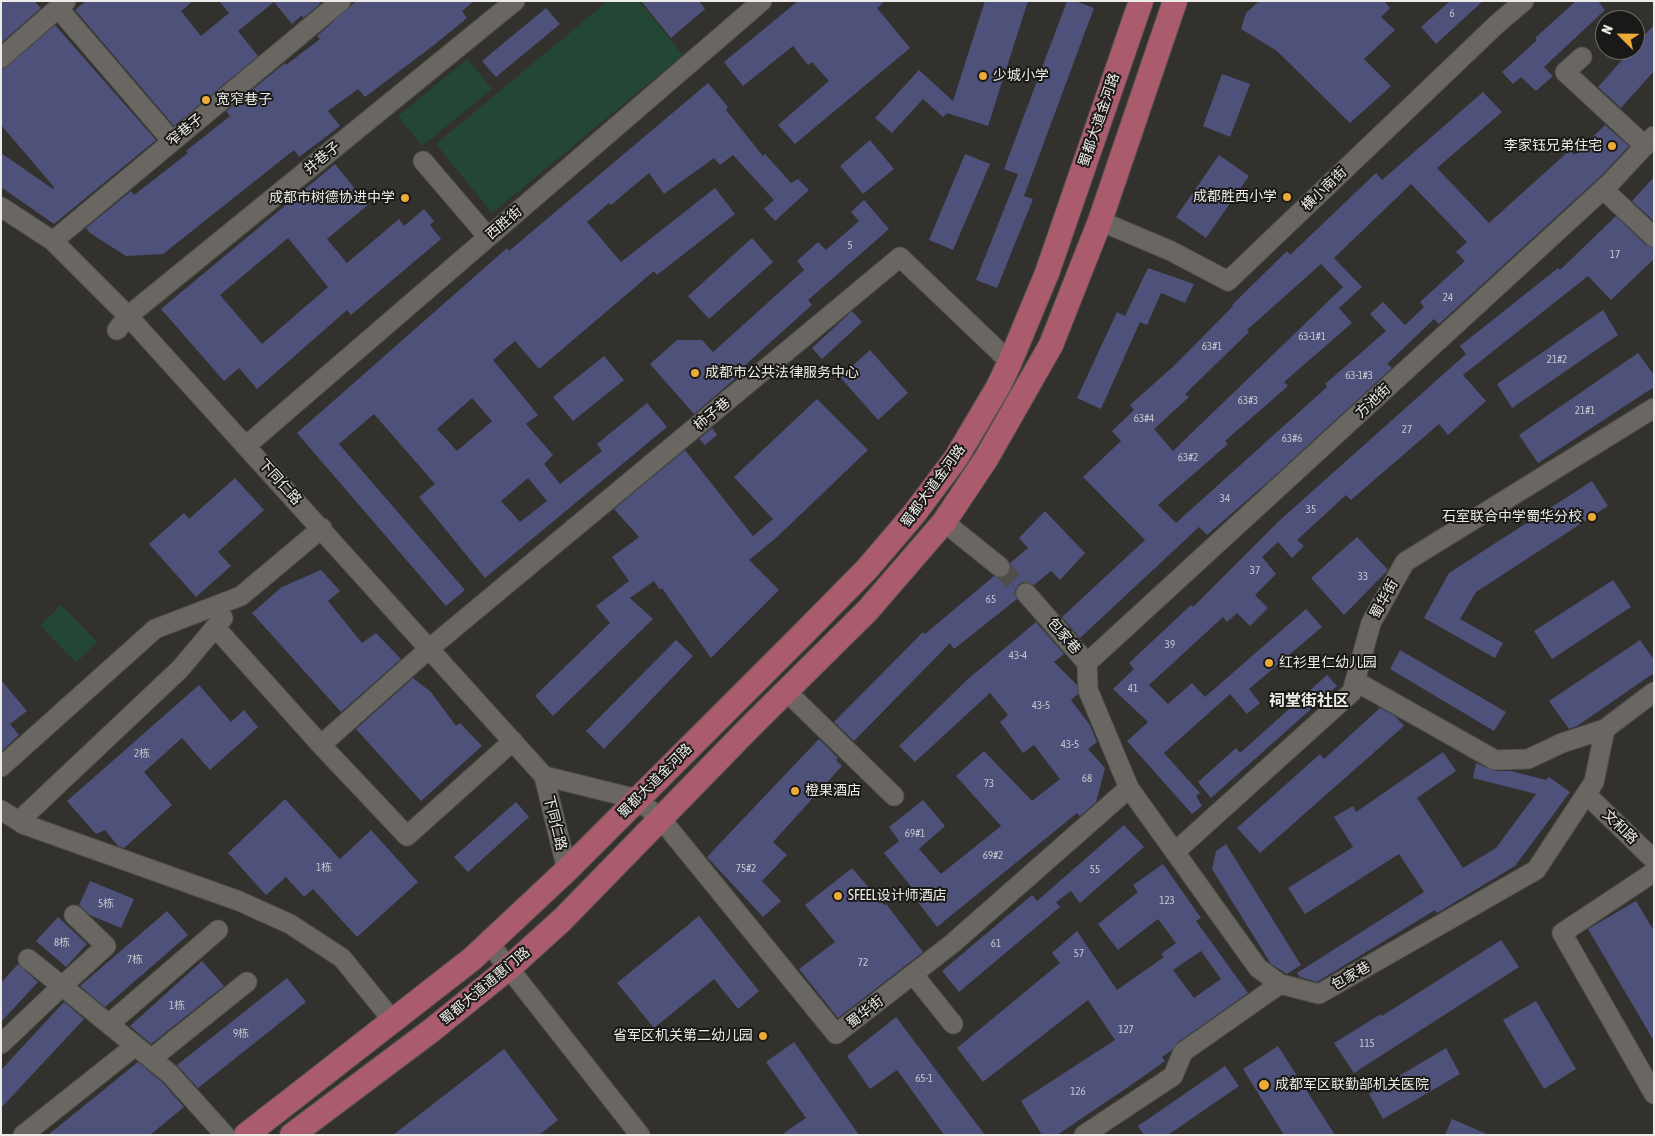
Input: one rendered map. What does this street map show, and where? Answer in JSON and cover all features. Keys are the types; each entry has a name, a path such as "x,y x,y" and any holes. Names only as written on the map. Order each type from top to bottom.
{"main road":[{"name":"蜀都大道金河路","path":"567,870 867,569 914,514 956,458 998,387 1047,273 1141,1"},
{"name":"蜀都大道金河路","path":"661,819 868,610 944,522 986,459 1051,345 1100,221 1175,1"},
{"path":"588,894 637,799"},
{"name":"蜀都大道通惠门路","path":"292,1135 432,1030 510,967 588,894 661,819"},
{"path":"246,1135 393,1021 489,943 567,870"}],"street":[{"name":"窄巷子","path":"53,241 340,1"},
{"name":"井巷子","path":"117,330 128,316 515,1"},
{"name":"西胜街","path":"247,445 762,1"},
{"name":"横小南街","path":"1100,221 1171,251 1228,281 1496,24 1524,1"},
{"path":"1,58 62,5 172,141"},
{"path":"1582,57 1565,72 1649,141"},
{"name":"方池街","path":"1088,663 1603,189 1649,141"},
{"path":"423,161 488,237"},
{"path":"1603,189 1654,237"},
{"name":"下同仁路","path":"1,207 53,241 128,316 247,445 544,776 567,870"},
{"name":"柿子巷","path":"430,648 900,257 1010,362"},
{"name":"蜀华街","path":"1176,851 1352,692 1371,623 1404,562 1654,408"},
{"path":"944,522 1000,567"},
{"path":"18,821 180,669 241,596 322,528"},
{"name":"包家巷","path":"1026,593 1088,663 1088,690 1129,788 1176,851 1258,968 1280,984 1319,994 1536,870 1594,782 1605,729"},
{"path":"1,767 155,630 241,596"},
{"path":"215,627 321,745 407,836 513,741"},
{"path":"321,745 430,648"},
{"path":"1355,681 1496,760 1528,759 1562,743 1605,729 1654,692"},
{"path":"786,691 894,796"},
{"name":"下同仁路","path":"544,776 637,799"},
{"name":"蜀华街","path":"637,799 661,819 836,1034 953,943 1129,788"},
{"name":"文和路","path":"1586,794 1654,860"},
{"path":"1,810 18,821 239,901 290,924 342,958 393,1021"},
{"path":"1654,872 1562,933 1654,1094"},
{"path":"1,1044 106,946 74,916"},
{"path":"109,1024 218,930"},
{"path":"489,943 510,967 640,1135"},
{"path":"28,959 170,1074 225,1135"},
{"path":"913,974 953,1024"},
{"path":"151,1059 247,982"},
{"path":"1084,1135 1173,1076 1183,1052 1280,984"},
{"path":"23,1135 135,1046"}],"green space":[{"path":"608,1 639,1 683,55 492,213 436,144"},
{"path":"467,59 492,89 422,146 398,116"},
{"path":"61,605 97,642 76,663 40,625"}],"building":[{"path":"1,1 34,1 41,8 1,43"},
{"path":"86,1 193,1 181,11 201,36 229,13 219,1 319,1 320,4 303,18 302,15 292,24 274,2 238,31 258,56 174,126 75,10"},
{"path":"356,1 474,1 462,11 467,18 365,97 358,89 328,111 340,126 299,157 294,150 163,254 126,256 90,233 86,228 131,191 134,195 188,153 186,151 230,116 226,111 285,63 286,65 320,39 317,36"},
{"path":"641,1 699,1 705,9 671,38"},
{"path":"798,1 885,1 877,8 910,48 795,144 778,125 829,81 812,62 808,65 793,46 743,86 724,62"},
{"path":"985,1 1028,1 988,126 947,113 943,117 923,99 892,133 875,118 919,70 953,101"},
{"path":"1067,1 1075,1 1094,8 1024,196 1033,199 997,288 976,280 1018,174 1004,169"},
{"path":"1259,1 1384,1 1390,8 1381,17 1395,30 1364,59 1391,86 1350,123 1277,51 1241,29 1246,13"},
{"path":"1450,1 1483,1 1436,44 1421,27"},
{"path":"1576,1 1598,1 1605,10 1595,10 1595,19 1544,67 1553,76 1536,91 1521,77 1513,84 1502,72 1537,40 1535,38"},
{"path":"546,8 560,24 496,77 482,61"},
{"path":"55,25 156,140 54,224 1,187 1,153 53,189 54,187 1,125 1,69 8,66"},
{"path":"1654,25 1654,71 1621,108 1598,87 1622,60 1645,60 1645,35"},
{"path":"1222,74 1250,84 1230,137 1203,126"},
{"path":"708,83 728,107 726,110 763,156 765,154 791,183 798,179 809,190 775,221 764,209 774,200 733,155 720,165 714,158 664,194 649,173 611,205 609,203 587,222 621,262 715,188 735,214 657,275 654,271 539,369 515,341 493,360 538,415 526,424 553,455 544,464 560,484 602,451 597,444 647,403 667,427 485,578 419,497 435,484 374,414 339,444 465,590 446,606 297,433 507,248 509,251","holes":["472,398 492,421 457,451 437,429","528,478 547,501 520,522 501,501"]},
{"path":"1483,92 1502,112 1437,168 1489,223 1570,150 1574,155 1605,125 1629,146 1603,174 1439,324 1434,319 1387,364 1392,368 1269,481 1207,535 1199,527 1080,638 1062,617 1145,540 1083,477 1121,441 1112,431 1134,410 1130,405 1176,364 1287,251 1290,255 1376,173 1382,180","holes":["1411,184 1467,242 1456,252 1465,261 1420,302 1424,307 1405,325 1383,302 1370,314 1386,331 1325,384 1327,387 1176,523 1158,505 1228,444 1225,441 1288,386 1284,382 1352,323 1339,308 1362,287 1334,258","1321,264 1343,287 1173,451 1154,429 1189,397 1185,394 1249,332 1247,330"]},
{"path":"870,140 894,169 863,194 840,166"},
{"path":"965,154 990,164 953,250 929,240"},
{"path":"1219,155 1249,176 1206,238 1176,217"},
{"path":"335,164 368,205 327,239 347,263 399,219 404,226 424,209 434,221 430,225 441,239 351,315 347,310 257,389 239,368 224,381 161,309","holes":["288,238 328,287 262,344 220,295"]},
{"path":"1654,177 1654,221 1632,201"},
{"path":"864,200 889,229 808,300 812,305 734,375 736,378 694,414 650,364 677,340 702,340 713,352 804,270 797,261 818,242 826,250 859,221 851,212"},
{"path":"1616,216 1646,245 1654,248 1654,259 1611,300 1588,276 1463,375 1486,401 1448,435 1439,424 1351,500 1346,495 1297,540 1304,546 1292,558 1278,542 1262,557 1276,574 1255,595 1268,608 1250,626 1237,613 1227,622 1223,617 1149,685 1168,704 1192,683 1205,697 1306,609 1322,627 1249,689 1260,703 1247,714 1230,694 1164,753 1200,793 1196,796 1202,806 1192,814 1127,741 1148,722 1113,689 1134,669 1129,663 1191,605 1193,607 1279,521 1466,354 1460,346 1558,268 1560,270"},
{"path":"752,238 773,262 709,319 688,296"},
{"path":"1148,268 1194,284 1185,303 1161,293 1147,325 1140,322 1101,409 1077,398 1117,312 1125,316"},
{"path":"1603,310 1618,335 1512,408 1497,384"},
{"path":"852,311 862,322 822,359 812,348"},
{"path":"870,350 908,393 878,420 840,377"},
{"path":"1638,353 1654,375 1654,387 1538,463 1519,435"},
{"path":"604,356 624,380 573,421 553,397"},
{"path":"817,399 868,450 777,537 749,560 779,590 711,658 662,588 660,590 654,581 630,598 653,619 553,716 535,696 610,623 596,606 629,581 612,557 639,537 614,509 685,450 753,536 773,519 734,477"},
{"path":"712,428 717,435 705,445 699,439"},
{"path":"235,478 264,510 218,552 231,566 196,597 149,544 184,513 189,519"},
{"path":"1592,481 1608,506 1476,592 1460,619 1503,643 1495,658 1424,618 1449,573"},
{"path":"1045,511 1085,553 1060,580 1051,571 1034,585 1024,582 1019,584 1015,590 1017,599 954,649 950,643 854,741 834,722 923,632 925,634 994,576 1004,578 1008,574 1010,563 1028,548 1019,538"},
{"path":"1357,537 1388,570 1344,615 1311,578"},
{"path":"321,570 340,591 328,601 362,643 376,633 401,659 341,712 252,613 282,587"},
{"path":"1613,580 1631,607 1552,659 1534,631"},
{"path":"1036,622 1064,654 1054,662 1077,685 1078,694 1071,700 1090,725 1097,742 1088,749 1105,768 1096,802 1080,816 1077,813 937,927 914,897 917,894 884,853 899,841 889,827 923,800 945,826 919,849 941,874 1001,826 956,776 984,751 1032,801 1060,779 1034,745 1023,753 1000,722 1008,715 990,693 915,762 899,746 968,679"},
{"path":"676,640 693,656 604,749 586,731"},
{"path":"1640,640 1654,660 1654,673 1577,726 1569,729 1549,701"},
{"path":"1400,650 1506,712 1494,731 1390,669"},
{"path":"1327,675 1337,686 1211,798 1198,782 1236,748 1240,753"},
{"path":"413,678 431,692 456,726 460,723 482,746 421,801 356,729"},
{"path":"1,680 27,711 10,724 19,735 1,752"},
{"path":"199,685 231,722 244,710 258,727 210,770 182,738 144,772 172,805 124,848 118,846 105,830 96,834 67,801"},
{"path":"1380,708 1395,716 1404,726 1260,853 1237,828 1320,754 1324,759"},
{"path":"819,739 838,758 836,760 842,766 773,842 787,855 762,881 781,901 763,917 707,857"},
{"path":"1443,752 1456,771 1417,798 1463,868 1496,848 1536,794 1473,778 1476,763 1495,771 1511,771 1546,780 1549,777 1570,792 1515,866 1437,913 1435,910 1317,982 1300,977 1297,973 1424,892 1399,854 1305,914 1288,888 1353,847 1334,817 1353,806 1356,812"},
{"path":"285,799 340,859 371,830 418,882 357,937 313,889 304,897 286,877 266,895 228,853"},
{"path":"516,802 529,817 468,872 454,857"},
{"path":"1124,825 1144,847 1080,903 1071,891 1056,902 1060,907 959,992 942,971 1032,895 1037,901"},
{"path":"1226,844 1301,965 1287,974 1271,964 1212,869 1216,851"},
{"path":"1163,864 1201,918 1196,921 1248,993 1177,1043 1172,1050 1162,1057 1165,1061 1134,1083 1057,1135 1042,1135 1021,1101 1115,1040 1088,1000 983,1082 957,1048 1060,963 1052,953 1077,931 1117,990 1164,957 1161,954 1176,943 1158,919 1118,950 1098,924 1138,892 1133,885","holes":["1201,951 1221,979 1194,998 1173,970"]},
{"path":"852,868 884,905 886,904 923,952 838,1018 799,969 835,942 805,905"},
{"path":"90,881 134,899 121,928 90,915 79,905"},
{"path":"1636,901 1654,931 1654,1041 1588,929"},
{"path":"167,911 188,935 105,1007 80,986"},
{"path":"699,916 759,991 738,1009 714,979 654,1028 617,983"},
{"path":"58,917 87,944 66,967 36,941"},
{"path":"1501,940 1519,967 1354,1073 1334,1043 1381,1014 1382,1016"},
{"path":"202,961 224,986 151,1044 130,1026"},
{"path":"18,964 38,982 1,1022 1,983"},
{"path":"287,978 306,1002 198,1088 177,1065"},
{"path":"1536,1001 1576,1069 1544,1089 1503,1020"},
{"path":"64,1002 84,1019 1,1108 1,1070"},
{"path":"896,1017 985,1135 944,1135 897,1070 870,1089 847,1056"},
{"path":"794,1042 859,1135 781,1135 806,1118 766,1062"},
{"path":"1278,1046 1335,1135 1284,1135 1243,1069"},
{"path":"1446,1048 1460,1074 1383,1119 1369,1094"},
{"path":"504,1049 558,1120 539,1135 393,1135"},
{"path":"138,1062 162,1082 184,1107 150,1135 48,1135"},
{"path":"1225,1066 1239,1086 1168,1135 1144,1135 1138,1126"},
{"path":"1452,1119 1489,1135 1445,1135"}],"tunnel":[{"path":"1000,567 1026,593"}],"place":[{"name":"少城小学","path":"983,76"},
{"name":"宽窄巷子","path":"206,100"},
{"name":"李家钰兄弟住宅","path":"1612,146"},
{"name":"成都胜西小学","path":"1287,197"},
{"name":"成都市树德协进中学","path":"405,198"},
{"name":"成都市公共法律服务中心","path":"695,373"},
{"name":"石室联合中学蜀华分校","path":"1592,517"},
{"name":"红衫里仁幼儿园","path":"1269,663"},
{"name":"橙果酒店","path":"795,791"},
{"name":"SFEEL设计师酒店","path":"838,896"},
{"name":"省军区机关第二幼儿园","path":"763,1036"},
{"name":"成都军区联勤部机关医院","path":"1264,1085"}],"district":[{"name":"祠堂街社区","path":"1309,701"}]}
